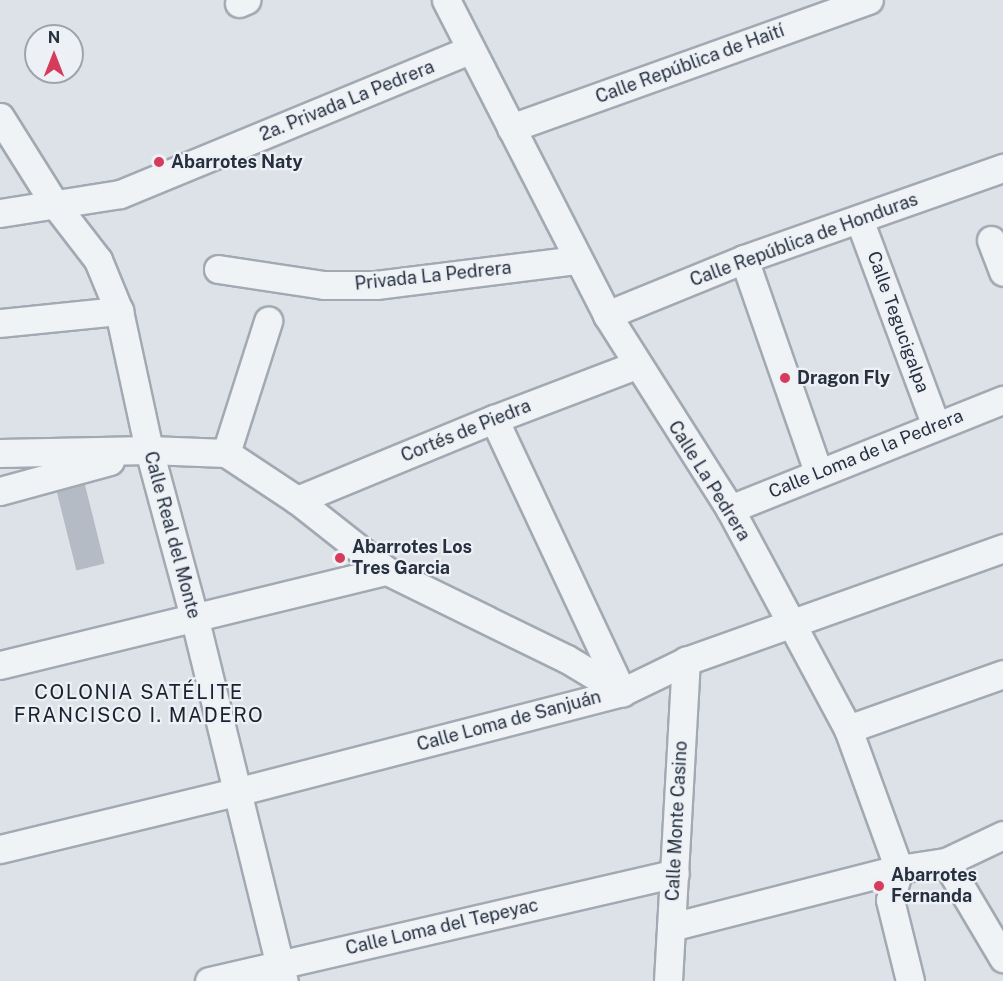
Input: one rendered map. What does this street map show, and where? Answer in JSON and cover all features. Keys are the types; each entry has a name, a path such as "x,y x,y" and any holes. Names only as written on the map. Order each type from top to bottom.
{"street":[{"name":"Calle La Pedrera","path":"446,0 607,315 636,365 730,509 848,729 899,869"},
{"name":"Calle República de Haití","path":"511,128 869,0"},
{"name":"2a. Privada La Pedrera","path":"0,213 54,203 120,195 470,50"},
{"name":"Calle Real del Monte","path":"0,117 54,203 98,260 119,310 149,450 195,620 236,792 283,973"},
{"name":"Calle República de Honduras","path":"607,315 744,260 1003,168"},
{"name":"Calle Tegucigalpa","path":"859,219 936,426"},
{"path":"991,240 1003,272"},
{"name":"Privada La Pedrera","path":"218,269 324,285 376,285 577,260"},
{"path":"744,260 818,472"},
{"path":"0,323 119,310"},
{"path":"226,453 268,321"},
{"name":"Cortés de Piedra","path":"297,500 494,419 636,365"},
{"name":"Calle Loma de la Pedrera","path":"730,509 1003,400"},
{"path":"494,419 622,692"},
{"path":"0,453 149,450 226,453 297,500 387,572 567,659 622,692"},
{"path":"0,491 149,450"},
{"name":"Calle Loma de Sanjuán","path":"0,849 236,792 622,692 686,661 1003,548"},
{"path":"0,665 195,620 387,572"},
{"name":"Calle Monte Casino","path":"668,981 686,661"},
{"path":"848,729 1003,674"},
{"path":"671,927 899,869 946,862 1003,835"},
{"path":"946,862 1003,958"},
{"path":"899,869 890,900 905,980"},
{"name":"Calle Loma del Tepeyac","path":"209,981 283,973 675,873"}],"building":[{"path":"84,481 105,563 76,570 56,488"}],"place":[{"name":"Abarrotes Naty","path":"159,162"},
{"name":"Dragon Fly","path":"785,378"},
{"name":"Abarrotes Los Tres Garcia","path":"340,558"},
{"name":"Abarrotes Fernanda","path":"879,886"}],"district":[{"name":"COLONIA SATÉLITE FRANCISCO I. MADERO","path":"139,704"}]}
